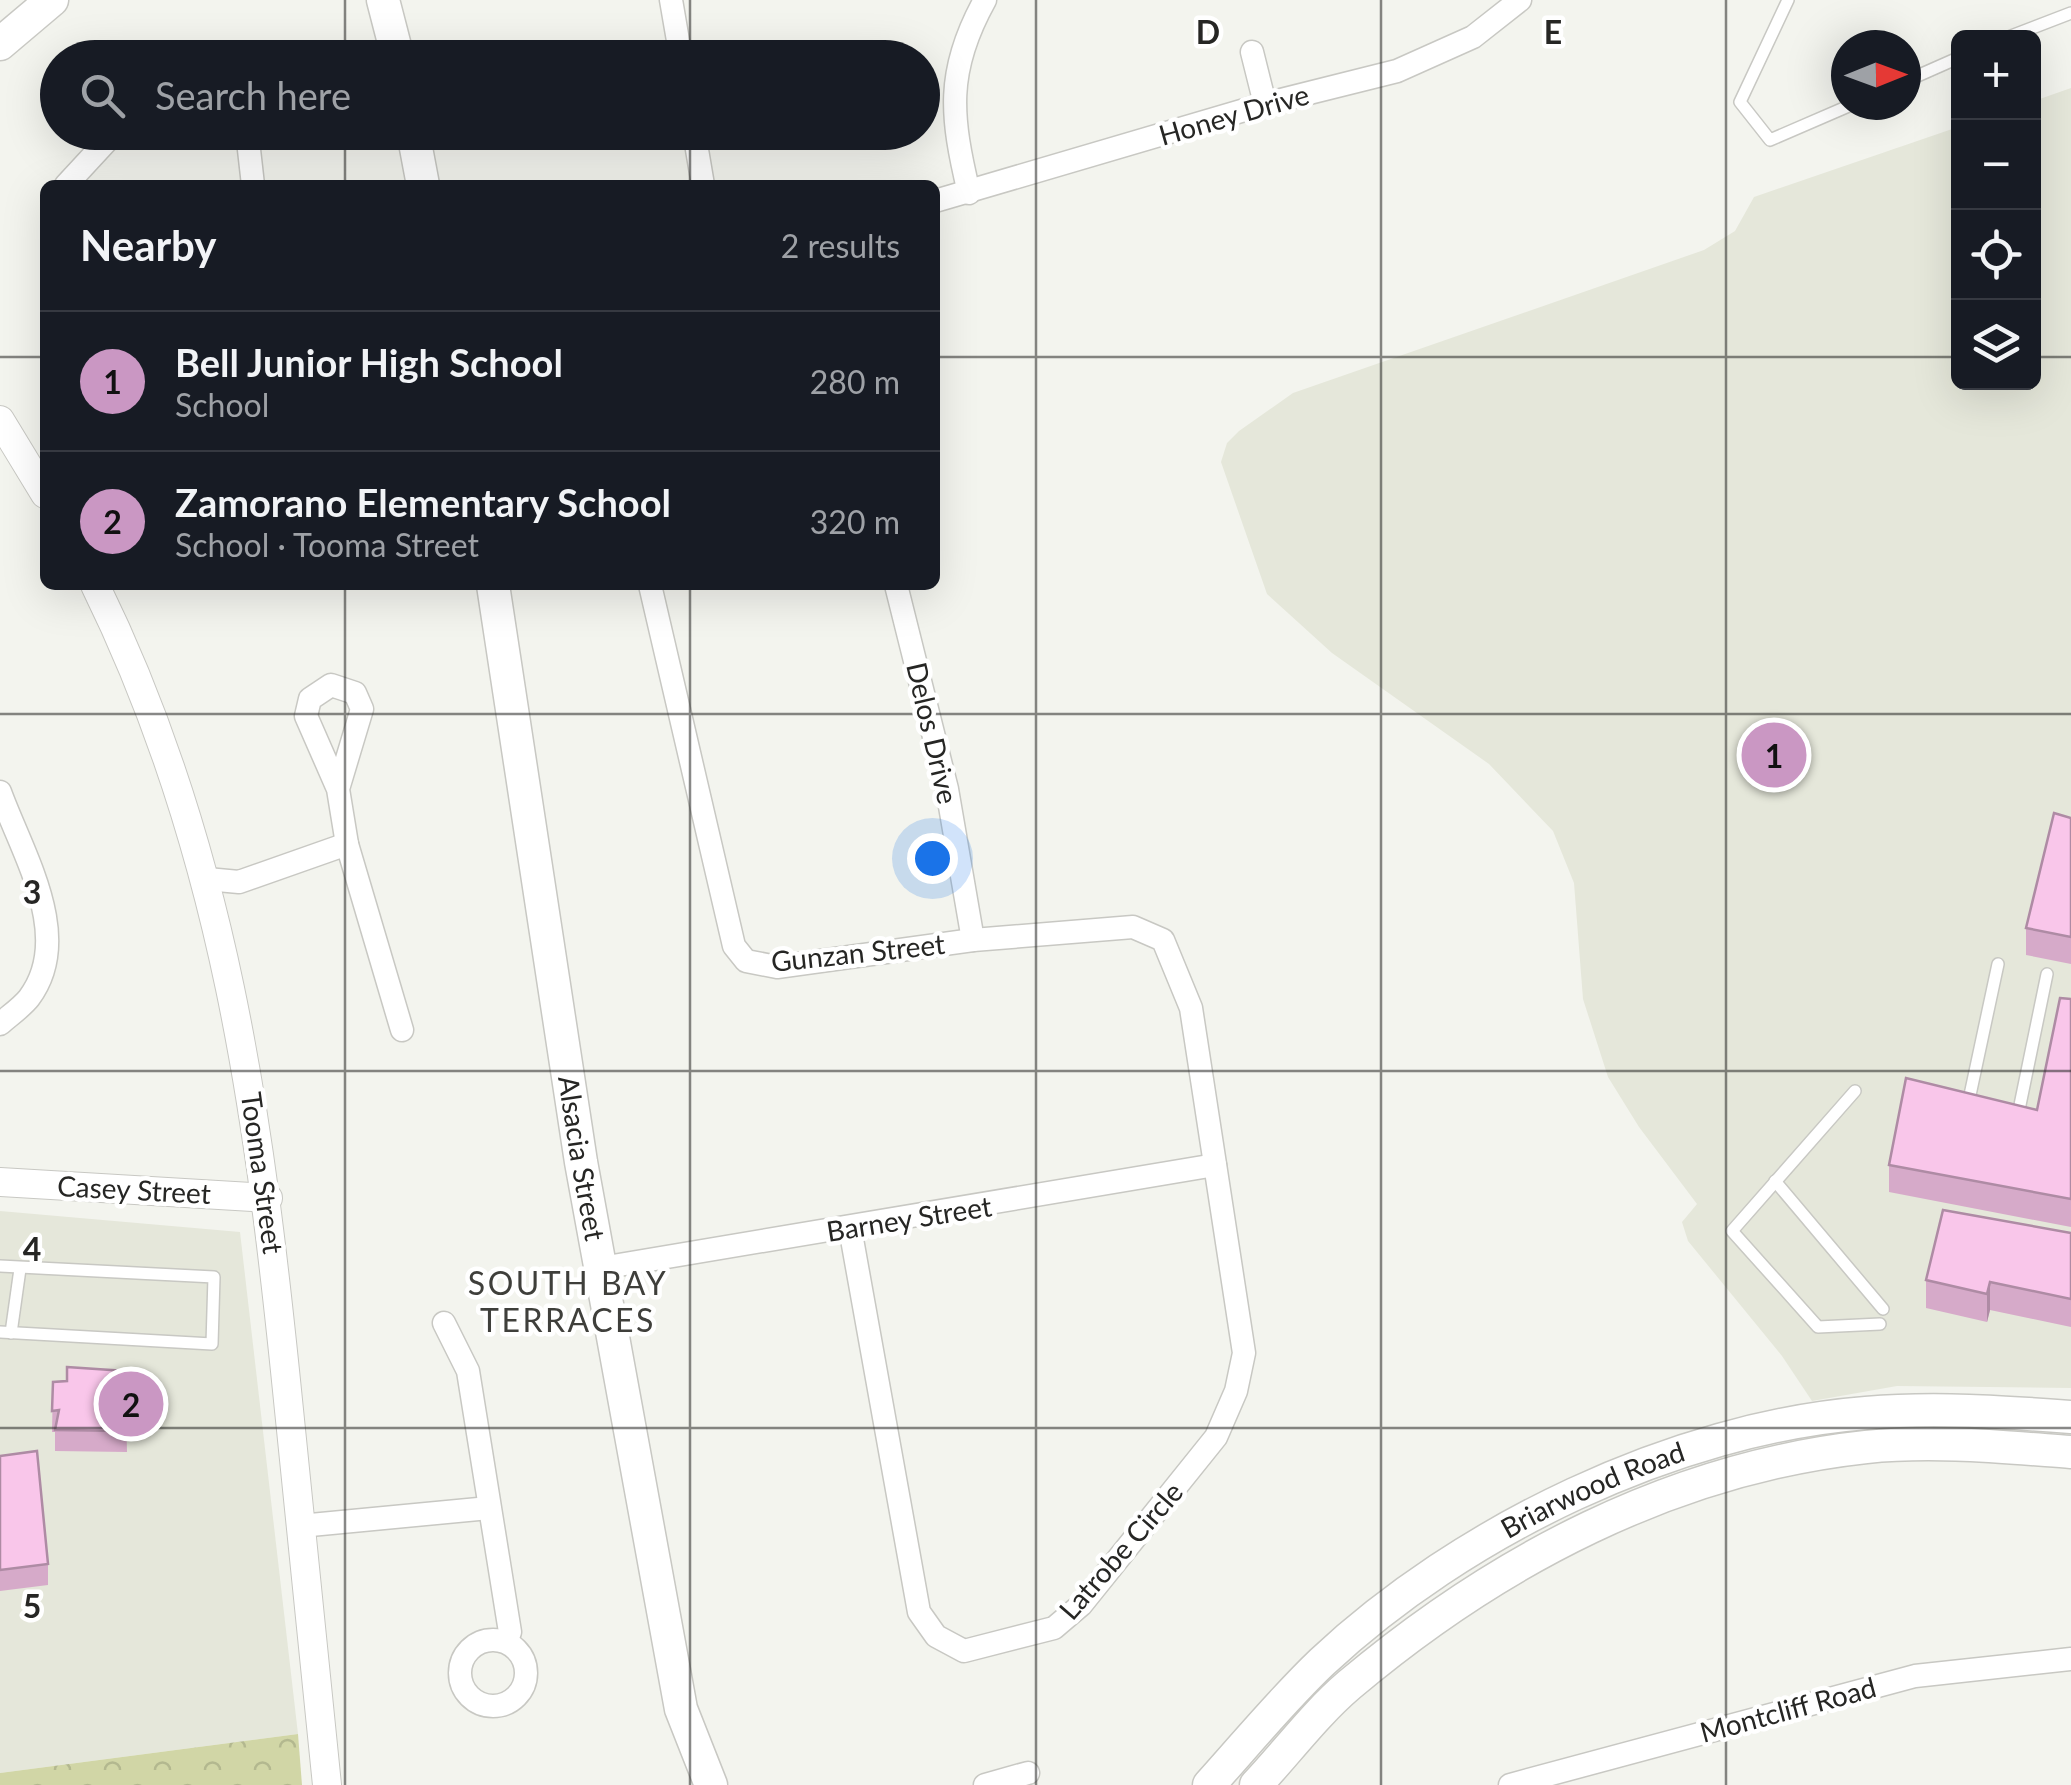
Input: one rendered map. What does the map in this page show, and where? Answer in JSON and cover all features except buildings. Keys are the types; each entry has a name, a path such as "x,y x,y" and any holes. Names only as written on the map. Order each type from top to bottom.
{"main road":[{"path":"0,44 52,0"},
{"path":"383,0 393,40"},
{"path":"417,150 422,180"},
{"name":"Alsacia Street","path":"494,590 581,1162 681,1709 711,1785"},
{"name":"Briarwood Road","path":"1209,1785 1323,1662 1444,1567 1554,1504 1701,1444 1862,1413 1990,1411 2071,1417"},
{"path":"1775,1463 1795,1440 1856,1429 1862,1413"},
{"name":"Briarwood Road","path":"1256,1785 1346,1687 1464,1596 1568,1535 1712,1478 1775,1463 1866,1448 1915,1445 2071,1452"}],"street":[{"path":"671,0 678,40"},
{"path":"970,193 953,125 952,88 969,28 985,0"},
{"name":"Honey Drive","path":"940,200 1265,104 1397,71 1473,37 1520,0"},
{"path":"1252,52 1265,104"},
{"path":"71,178 98,150"},
{"path":"249,150 253,180"},
{"path":"697,150 702,180"},
{"path":"0,420 40,486"},
{"name":"Tooma Street","path":"97,590 164,744 207,879 236,1000 268,1198 328,1785"},
{"name":"Gunzan Street","path":"651,590 734,946 746,961 778,968 973,940 1133,927 1163,940 1191,1008"},
{"name":"Delos Drive","path":"897,590 947,790 973,940"},
{"path":"338,789 347,844 402,1030"},
{"path":"0,792 48,924 47,960 30,998 0,1024"},
{"path":"207,879 240,882 347,844"},
{"name":"Latrobe Circle","path":"850,1228 919,1612 936,1636 964,1651 1054,1628 1082,1605 1216,1438 1236,1391 1244,1353 1191,1008"},
{"name":"Barney Street","path":"602,1268 1216,1165"},
{"name":"Casey Street","path":"0,1182 268,1198"},
{"path":"444,1323 468,1371 510,1632 506,1642"},
{"path":"300,1526 488,1508"},
{"name":"Montcliff Road","path":"1510,1785 1915,1676 2071,1659"},
{"path":"985,1785 1028,1773"}],"lane":[{"path":"1788,0 1740,102 1770,140 1831,114"},
{"path":"2028,30 2071,14"},
{"path":"1921,74 1951,61"},
{"path":"1970,1095 1998,964"},
{"path":"2020,1105 2047,974"},
{"path":"1856,1091 1732,1231 1818,1327 1880,1324"},
{"path":"1776,1182 1884,1309"},
{"path":"0,1266 214,1277 212,1344 6,1333 20,1269"}],"shaded area":[{"path":"2071,88 2071,1388 1897,1386 1812,1401 1782,1356 1688,1241 1682,1222 1697,1204 1639,1127 1608,1077 1583,999 1574,883 1553,831 1489,764 1332,653 1267,594 1221,462 1227,443 1239,431 1293,393 1704,250 1735,231 1754,197 1951,129 1951,390 2041,390 2041,99"},
{"path":"0,1211 240,1232 298,1734 0,1773"}],"green space":[{"path":"298,1734 302,1785 0,1785 0,1773"}],"place":[{"name":"Bell Junior High School","path":"1774,755"},
{"name":"Zamorano Elementary School","path":"131,1404"}],"district":[{"name":"SOUTH BAY TERRACES","path":"568,1302"}]}
